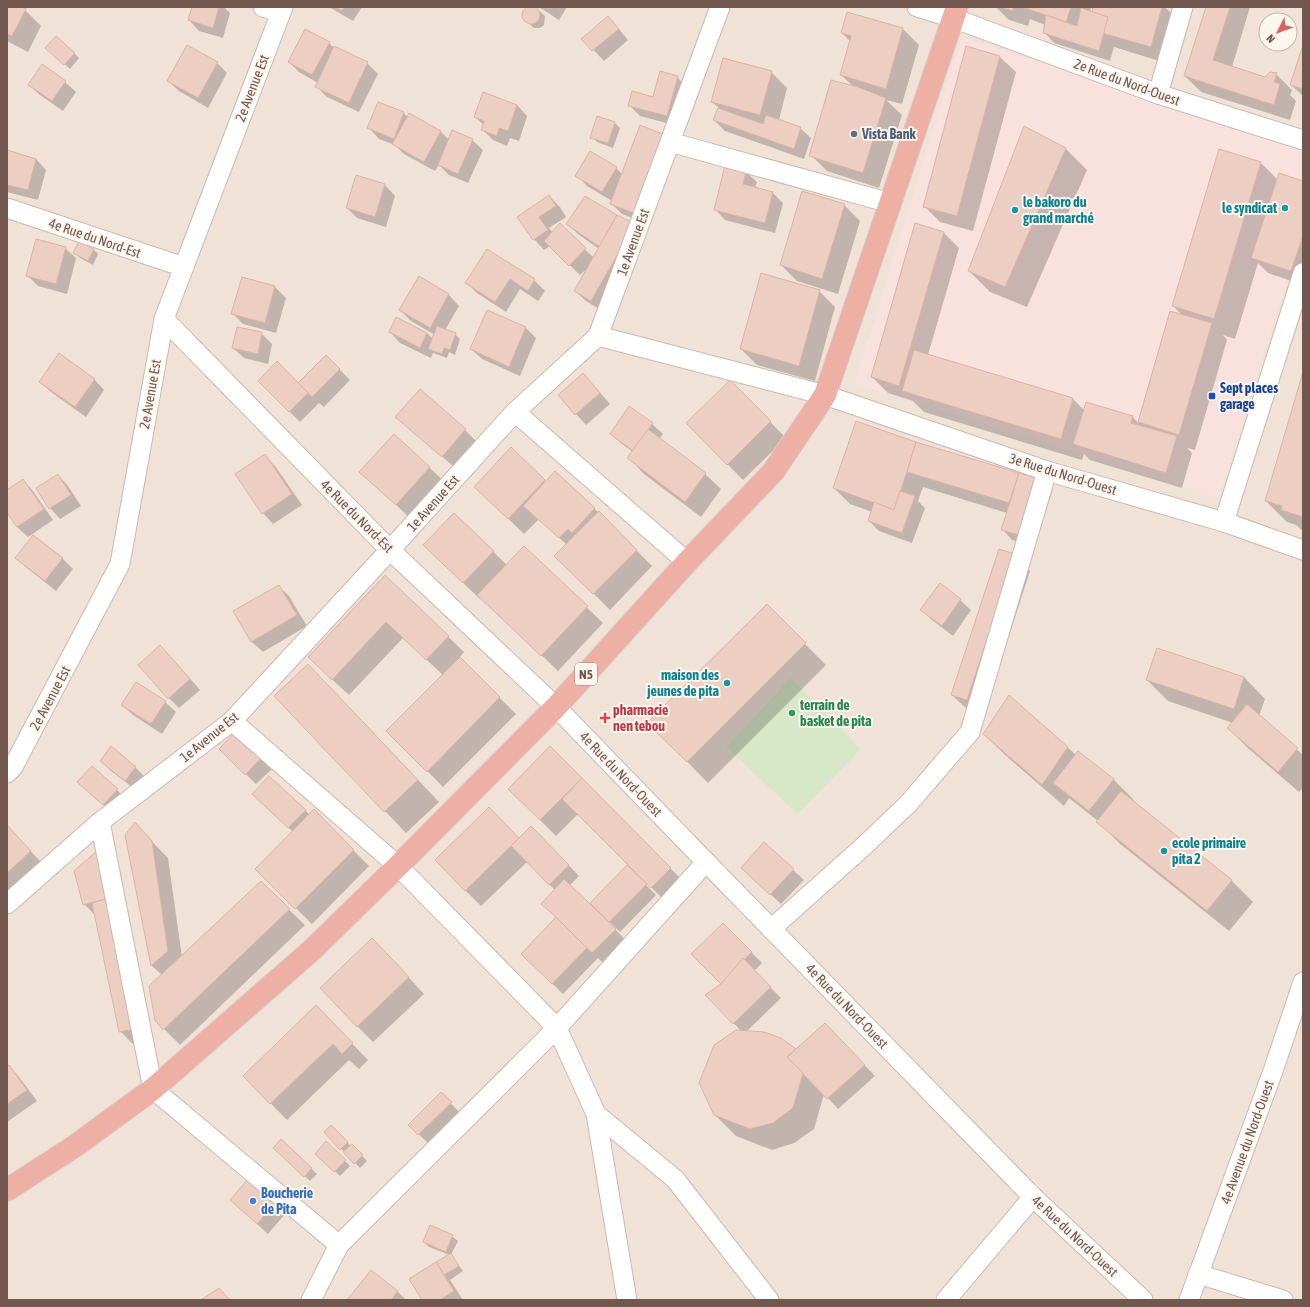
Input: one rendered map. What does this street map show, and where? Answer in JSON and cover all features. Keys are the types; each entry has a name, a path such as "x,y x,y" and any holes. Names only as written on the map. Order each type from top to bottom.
{"highway":[{"name":"N5","path":"7,1190 75,1146 153,1089 312,950 556,707 687,562 772,472 825,395 955,13"}],"street":[{"path":"263,7 282,10"},
{"name":"1e Avenue Est","path":"7,904 100,822 232,721 515,412 598,336 720,7"},
{"name":"2e Rue du Nord-Ouest","path":"917,7 955,13 1158,94 1303,140"},
{"path":"1158,94 1183,7"},
{"name":"2e Avenue Est","path":"7,773 13,767 120,564 164,319 282,10"},
{"path":"670,142 890,203"},
{"name":"4e Rue du Nord-Est","path":"7,208 184,267"},
{"path":"1224,522 1303,273"},
{"name":"4e Rue du Nord-Est","path":"164,319 390,550 556,707"},
{"name":"3e Rue du Nord-Ouest","path":"598,336 825,395 1047,471 1224,522 1303,550"},
{"path":"515,412 687,562"},
{"path":"771,929 864,846 908,804 970,732 1047,471"},
{"name":"4e Rue du Nord-Ouest","path":"556,707 1034,1197 1143,1300"},
{"path":"232,721 398,866 557,1028 596,1114 627,1300"},
{"path":"100,822 153,1089 338,1244"},
{"path":"311,1300 338,1244 557,1028 706,862"},
{"name":"4e Avenue du Nord-Ouest","path":"1188,1300 1274,1070 1303,982"},
{"path":"596,1114 675,1179 770,1300"},
{"path":"946,1300 1034,1197"},
{"path":"1198,1274 1283,1300"}],"shaded area":[{"path":"7,7 1303,7 1303,1300 7,1300"},
{"path":"962,38 1303,146 1303,227 1219,498 855,383"}],"green space":[{"name":"terrain de basket de pita","path":"791,678 861,749 798,814 726,747"}],"building":[{"path":"527,6 535,6 540,11 538,22 535,24 527,24 522,19 522,11"},
{"path":"7,7 22,7 26,9 12,36 7,34"},
{"path":"192,7 219,7 213,28 188,20"},
{"path":"335,7 345,7 342,11"},
{"path":"1000,7 1013,7 1013,11"},
{"path":"1022,7 1071,7 1066,22"},
{"path":"1093,7 1162,7 1151,47 1088,29"},
{"path":"1206,7 1230,7 1213,60 1265,77 1270,72 1277,73 1274,82 1280,84 1274,105 1184,76"},
{"path":"1081,8 1108,17 1099,51 1043,33 1046,15 1077,26"},
{"path":"847,12 903,28 886,89 840,75 851,36 841,33"},
{"path":"608,16 619,29 592,51 581,39"},
{"path":"305,29 330,42 312,75 288,62"},
{"path":"56,36 75,53 64,65 45,48"},
{"path":"187,45 218,62 198,98 167,81"},
{"path":"1303,45 1303,89 1290,85"},
{"path":"334,46 368,62 349,103 315,87"},
{"path":"966,46 1000,56 957,216 923,207"},
{"path":"723,58 772,71 760,115 711,102"},
{"path":"42,64 66,81 52,101 28,85"},
{"path":"660,71 678,76 667,116 628,106 632,91 653,97"},
{"path":"831,80 858,87 886,98 863,173 809,156"},
{"path":"483,92 517,105 508,131 499,128 497,136 481,130 484,121 474,117"},
{"path":"378,102 404,112 394,139 367,128"},
{"path":"718,108 763,124 766,115 801,127 794,149 713,120"},
{"path":"409,113 441,131 424,162 392,144"},
{"path":"597,116 615,122 608,143 590,138"},
{"path":"640,125 665,135 634,213 610,204"},
{"name":"le bakoro du grand marché","path":"1024,126 1066,148 1005,287 968,271"},
{"path":"452,130 473,139 458,174 438,165"},
{"path":"1219,149 1261,162 1214,319 1172,306"},
{"path":"7,150 36,159 28,190 7,185"},
{"path":"590,151 617,167 602,192 575,176"},
{"path":"725,165 746,171 743,184 773,192 765,223 714,210"},
{"name":"le syndicat","path":"1279,173 1303,181 1303,236 1291,271 1251,258"},
{"path":"356,175 385,184 375,217 346,208"},
{"path":"802,191 845,204 822,279 780,265"},
{"path":"549,195 556,206 539,217 548,230 533,240 517,217"},
{"path":"585,196 617,215 600,247 566,224"},
{"path":"617,215 635,224 591,301 574,291"},
{"path":"560,223 586,248 569,266 544,241"},
{"path":"915,223 944,232 899,386 871,377"},
{"path":"36,239 66,247 56,284 26,276"},
{"path":"79,241 94,249 88,261 73,253"},
{"path":"487,249 535,279 528,291 510,279 495,302 465,283"},
{"path":"761,273 820,290 799,366 740,349"},
{"path":"419,276 449,294 430,328 399,310"},
{"path":"242,277 275,286 265,323 231,314"},
{"path":"487,310 526,327 509,367 470,349"},
{"path":"1170,311 1212,323 1179,435 1138,422"},
{"path":"396,317 427,333 420,348 389,332"},
{"path":"437,326 456,333 450,350 444,348 442,354 428,349"},
{"path":"237,327 262,332 258,354 232,348"},
{"path":"914,350 1073,398 1061,439 902,391"},
{"path":"59,353 95,379 75,407 39,382"},
{"path":"326,355 340,369 312,397 298,383"},
{"path":"277,361 308,393 289,412 258,381"},
{"path":"1303,372 1303,517 1281,510 1282,506 1265,501"},
{"path":"583,373 600,393 575,415 558,395"},
{"path":"730,380 771,421 727,465 686,423"},
{"path":"420,389 466,429 442,457 395,417"},
{"path":"1086,402 1133,416 1131,423 1177,436 1166,473 1073,444"},
{"path":"629,406 653,423 633,451 610,434"},
{"path":"856,421 916,442 894,510 833,488"},
{"path":"648,429 706,473 685,502 627,458"},
{"path":"394,434 430,467 396,505 359,472"},
{"path":"916,442 1019,473 1009,503 907,472"},
{"path":"511,447 545,480 508,519 474,487"},
{"path":"265,454 292,494 262,514 235,474"},
{"path":"555,471 595,508 572,533 568,529 559,538 523,506"},
{"path":"1019,473 1042,480 1019,535 1001,530"},
{"path":"58,474 71,495 49,509 36,488"},
{"path":"23,479 44,509 17,527 7,513 7,490"},
{"path":"900,491 915,496 902,533 868,521 874,502 894,510"},
{"path":"599,511 637,550 593,594 554,556"},
{"path":"454,513 494,551 463,583 423,545"},
{"path":"33,535 63,558 45,581 15,558"},
{"path":"524,546 588,606 541,656 477,595"},
{"path":"999,549 1015,554 967,700 951,695"},
{"path":"385,575 449,636 426,660 386,622 332,680 308,657"},
{"path":"940,583 961,599 942,626 920,610"},
{"path":"279,585 297,615 251,642 233,611"},
{"name":"maison des jeunes de pita","path":"767,604 806,643 687,762 647,723"},
{"path":"160,645 190,679 168,699 138,665"},
{"path":"1157,648 1244,677 1234,709 1146,680"},
{"path":"460,657 500,697 427,772 386,731"},
{"path":"308,664 418,780 384,812 274,696"},
{"path":"136,682 166,701 151,724 121,705"},
{"path":"1009,695 1068,747 1042,785 983,734"},
{"path":"1247,704 1298,748 1278,772 1227,728"},
{"path":"237,730 263,756 245,775 219,749"},
{"path":"111,746 136,767 125,781 100,761"},
{"path":"550,746 582,778 540,820 508,789"},
{"path":"1078,751 1114,779 1089,811 1053,783"},
{"path":"92,766 118,789 103,805 77,782"},
{"path":"269,776 306,810 288,828 252,794"},
{"path":"582,778 671,868 651,888 562,799"},
{"name":"ecole primaire pita 2","path":"1121,791 1232,880 1207,911 1096,822"},
{"path":"489,807 519,838 465,891 435,860"},
{"path":"314,809 354,850 295,909 255,869"},
{"path":"135,822 152,841 168,951 151,966 125,835"},
{"path":"7,825 31,851 7,873"},
{"path":"531,826 569,865 549,885 511,846"},
{"path":"764,842 794,869 770,895 741,868"},
{"path":"97,851 109,898 83,905 74,871"},
{"path":"627,865 647,884 609,922 590,903"},
{"path":"564,879 616,929 592,953 541,904"},
{"path":"261,881 290,909 163,1030 155,1020 149,986"},
{"path":"109,898 135,1029 119,1032 92,903"},
{"path":"556,917 587,948 552,984 521,954"},
{"path":"723,923 752,952 721,984 691,954"},
{"path":"372,938 409,977 357,1027 320,988"},
{"path":"743,958 771,987 733,1024 705,995 721,984"},
{"path":"316,1005 353,1043 342,1054 333,1044 270,1104 243,1076"},
{"path":"825,1023 865,1065 827,1099 787,1057"},
{"path":"736,1030 764,1032 781,1038 796,1049 787,1057 803,1073 793,1108 773,1123 750,1129 714,1115 699,1083 714,1045"},
{"path":"9,1065 27,1090 7,1104 7,1066"},
{"path":"441,1092 452,1102 418,1135 408,1125"},
{"path":"331,1125 348,1142 340,1150 324,1132"},
{"path":"281,1139 312,1168 304,1177 273,1148"},
{"path":"326,1141 346,1160 334,1172 315,1154"},
{"path":"352,1144 363,1155 354,1164 343,1152"},
{"name":"Boucherie de Pita","path":"249,1178 277,1201 257,1224 230,1200"},
{"path":"430,1225 453,1235 446,1252 423,1242"},
{"path":"451,1253 459,1266 444,1275 436,1262"},
{"path":"436,1262 454,1291 440,1300 422,1300 409,1279"},
{"path":"371,1270 398,1291 391,1300 347,1300"},
{"path":"219,1288 230,1300 201,1300"}],"place":[{"name":"Vista Bank","path":"854,134"},
{"name":"le syndicat","path":"1285,208"},
{"name":"le bakoro du grand marché","path":"1015,210"},
{"name":"Sept places garage","path":"1212,396"},
{"name":"maison des jeunes de pita","path":"727,683"},
{"name":"terrain de basket de pita","path":"792,713"},
{"name":"pharmacie nen tebou","path":"605,718"},
{"name":"ecole primaire pita 2","path":"1164,851"},
{"name":"Boucherie de Pita","path":"253,1201"}]}
